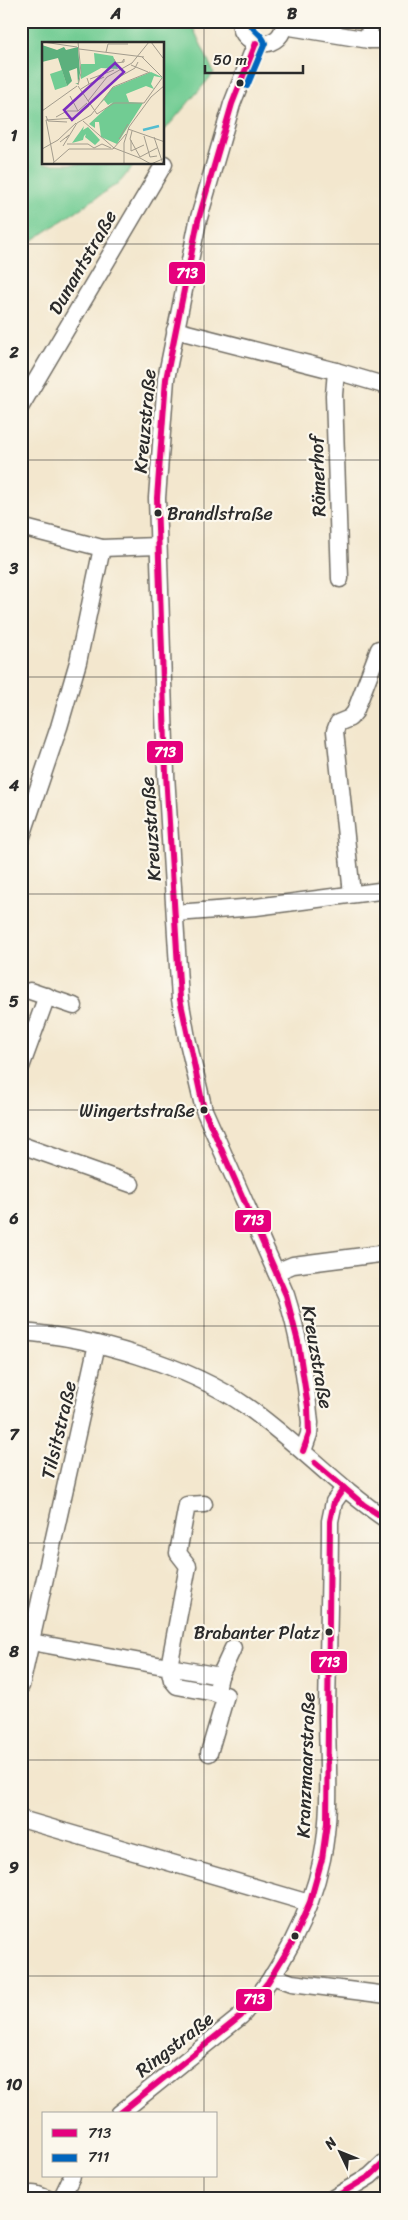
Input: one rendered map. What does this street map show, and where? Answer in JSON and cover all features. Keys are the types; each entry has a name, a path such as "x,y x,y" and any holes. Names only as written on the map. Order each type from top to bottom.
{"street":[{"path":"240,21 245,36 256,43 268,44 275,41 280,36 284,23 369,40 387,40"},
{"path":"369,40 370,21"},
{"name":"Kreuzstraße","path":"256,43 232,104 198,221 175,330 166,380 161,435 157,498 158,546 166,774 180,999 195,1076 204,1110 276,1272 292,1315 309,1409 309,1434 302,1451"},
{"name":"Dunantstraße","path":"21,406 162,165"},
{"path":"175,330 387,386"},
{"name":"Römerhof","path":"336,371 334,395 340,579"},
{"path":"21,527 102,548 158,546"},
{"path":"21,839 78,662 102,548"},
{"path":"352,894 335,731 338,724 350,718 355,712 379,649"},
{"path":"176,912 256,907 387,890"},
{"path":"30,991 74,1006"},
{"path":"21,1068 47,996"},
{"path":"21,1145 131,1184"},
{"path":"276,1272 293,1265 387,1253"},
{"path":"21,1332 56,1335 97,1344 192,1376 216,1388 246,1406 344,1488 387,1520"},
{"name":"Tilsitstraße","path":"21,1686 97,1344"},
{"name":"Kranzmaarstraße","path":"272,1976 294,1936 309,1903 322,1859 328,1807 330,1521 334,1502 344,1488"},
{"path":"204,1504 187,1505 178,1552 188,1566 169,1667 172,1680 178,1686 226,1695 209,1753"},
{"path":"31,1642 220,1676"},
{"path":"216,1694 220,1676 233,1648"},
{"path":"21,1818 309,1903"},
{"path":"272,1976 292,1982 387,1995"},
{"name":"Ringstraße","path":"121,2112 241,2016 272,1976"},
{"path":"332,2199 370,2176 387,2160"},
{"path":"61,2199 71,2178"},
{"path":"21,2197 28,2194 37,2194 48,2199"}],"green space":[{"path":"21,21 190,21 214,73 165,130 165,42 42,42 42,165 134,165 120,182 21,248"}],"transit line":[{"name":"711","path":"247,86 265,43 249,21"},
{"name":"713","path":"256,43 232,104 198,221 166,379 157,498 166,774 180,999 204,1110 286,1295 298,1342 308,1407 309,1434 303,1451"},
{"name":"713","path":"315,1463 364,1505 387,1520"},
{"name":"713","path":"121,2112 241,2016 268,1982 292,1943 310,1902 322,1859 327,1823 330,1521 334,1502 344,1488"},
{"name":"713","path":"332,2199 370,2176 387,2160"}],"place":[{"name":"Brandlstraße","path":"158,513"},
{"name":"Wingertstraße","path":"204,1110"},
{"name":"Brabanter Platz","path":"329,1632"}]}
